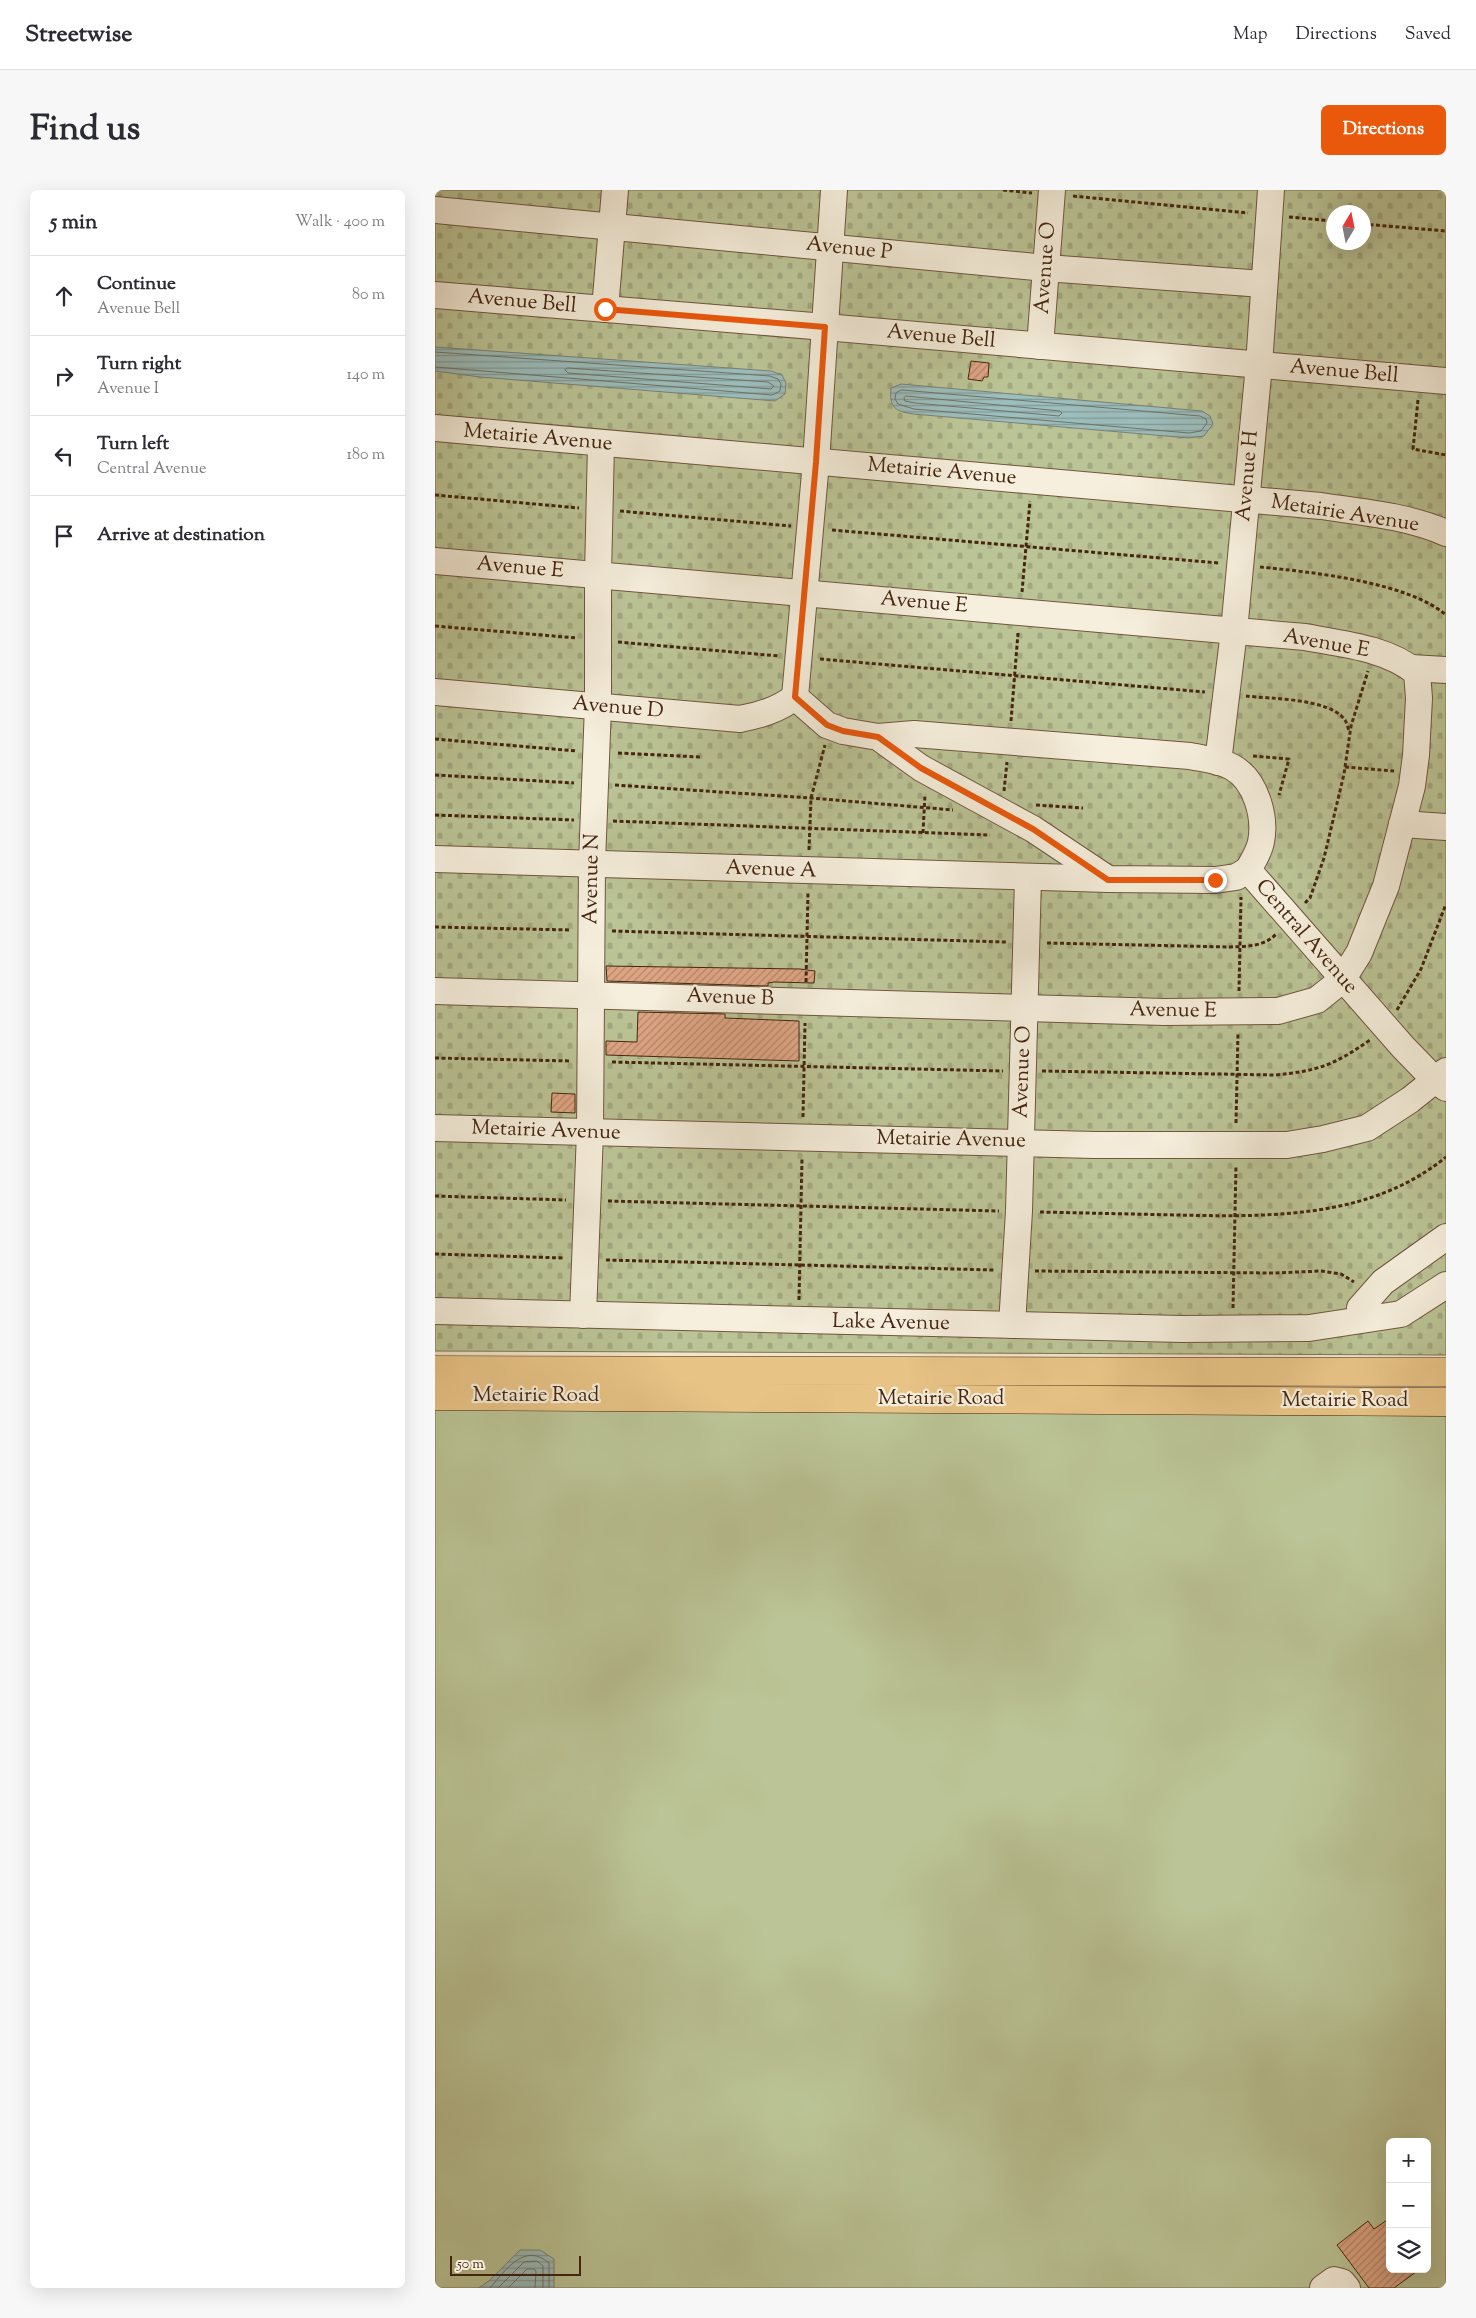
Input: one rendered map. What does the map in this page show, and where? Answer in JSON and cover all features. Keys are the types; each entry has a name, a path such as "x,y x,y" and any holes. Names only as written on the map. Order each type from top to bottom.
{"main road":[{"name":"Metairie Road","path":"435,1370 1446,1372"},
{"name":"Metairie Road","path":"435,1396 1446,1402"}],"lane":[{"path":"605,309 615,190"},
{"path":"834,190 816,462 795,697 827,725 843,731 878,737 914,734 1190,756 1219,762 1233,768 1246,779 1263,816 1261,842 1255,857 1244,872"},
{"name":"Avenue O","path":"1040,346 1052,192"},
{"name":"Avenue H","path":"1219,762 1234,631 1259,365 1270,202"},
{"name":"Avenue P","path":"435,210 1046,268 1263,284"},
{"name":"Avenue Bell","path":"435,295 1446,381"},
{"name":"Metairie Avenue","path":"435,428 1321,506 1382,515 1435,528 1446,533"},
{"name":"Avenue N","path":"583,1315 590,1132 592,863 598,706 601,444"},
{"name":"Avenue E","path":"435,561 1305,637 1358,647 1410,667 1446,670"},
{"path":"1343,980 1359,953 1386,886 1402,824 1413,772 1419,698 1417,673 1410,667"},
{"name":"Avenue D","path":"435,692 739,719 784,706 795,697"},
{"path":"878,737 927,771 1033,829 1108,880"},
{"path":"1402,824 1446,827"},
{"name":"Avenue A","path":"435,859 1108,880"},
{"name":"Central Avenue","path":"1108,880 1215,880 1236,878 1244,872 1290,919 1383,1025 1443,1080"},
{"name":"Avenue O","path":"1012,1325 1019,1211 1028,878"},
{"name":"Avenue E","path":"1025,1008 1278,1011 1317,1000 1343,980"},
{"name":"Avenue B","path":"435,991 1025,1008"},
{"name":"Metairie Avenue","path":"435,1128 1095,1145 1236,1146 1287,1144 1323,1139 1367,1128 1443,1080"},
{"path":"1358,1309 1383,1282 1446,1237"},
{"name":"Lake Avenue","path":"435,1311 1012,1325 1233,1329 1309,1328 1331,1326 1358,1309 1401,1314 1446,1285"},
{"path":"1323,2288 1334,2280 1342,2282 1347,2288"}],"path":[{"path":"1003,190 1270,202 1326,219"},
{"path":"1371,225 1446,231"},
{"path":"1420,379 1413,449 1446,455"},
{"path":"1002,812 1032,480"},
{"path":"435,495 1282,569 1364,582 1412,595 1439,609 1446,616"},
{"path":"435,626 1227,694 1309,703 1331,709 1345,720 1350,734"},
{"path":"435,927 1240,947 1270,941 1309,898 1321,866 1345,767 1350,734 1374,652"},
{"path":"435,738 596,752 700,757"},
{"path":"1345,767 1413,772"},
{"path":"923,833 927,771"},
{"path":"435,776 811,798 954,810"},
{"path":"1033,805 1083,808"},
{"path":"435,815 990,835"},
{"path":"1233,1329 1240,947 1244,872"},
{"path":"435,1058 1237,1076 1275,1076 1309,1072 1342,1060 1370,1040 1399,1008 1421,969 1446,904"},
{"path":"435,1196 1019,1211 1235,1215 1304,1213 1339,1207 1378,1197 1410,1181 1446,1156"},
{"path":"435,1254 1015,1271 1234,1273 1321,1271 1341,1274 1353,1280 1358,1309"}],"green space":[{"path":"435,190 1446,190 1446,1355 435,1351"},
{"path":"435,1408 1446,1416 1446,2288 435,2288"}],"water":[{"path":"435,347 771,371 782,375 786,383 785,394 775,401 480,377 435,371"},
{"path":"901,384 1202,411 1210,416 1213,424 1204,436 1189,438 913,414 898,410 892,404 891,388"},
{"path":"520,2250 540,2250 554,2259 554,2288 478,2288 493,2277"}],"building":[{"path":"971,361 989,363 988,377 984,377 982,381 968,379"},
{"path":"606,966 800,969 815,971 814,983 774,982 768,983 768,986 607,981"},
{"path":"638,1012 725,1014 725,1018 799,1021 799,1061 606,1055 606,1041 637,1042"},
{"path":"552,1093 575,1094 575,1113 551,1112"},
{"path":"1368,2221 1374,2229 1386,2221 1386,2273 1415,2273 1394,2288 1369,2288 1337,2245"}],"route":[{"path":"605,309 825,327 816,462 795,697 827,725 843,731 878,737 921,768 1033,829 1108,880 1215,880"}]}
